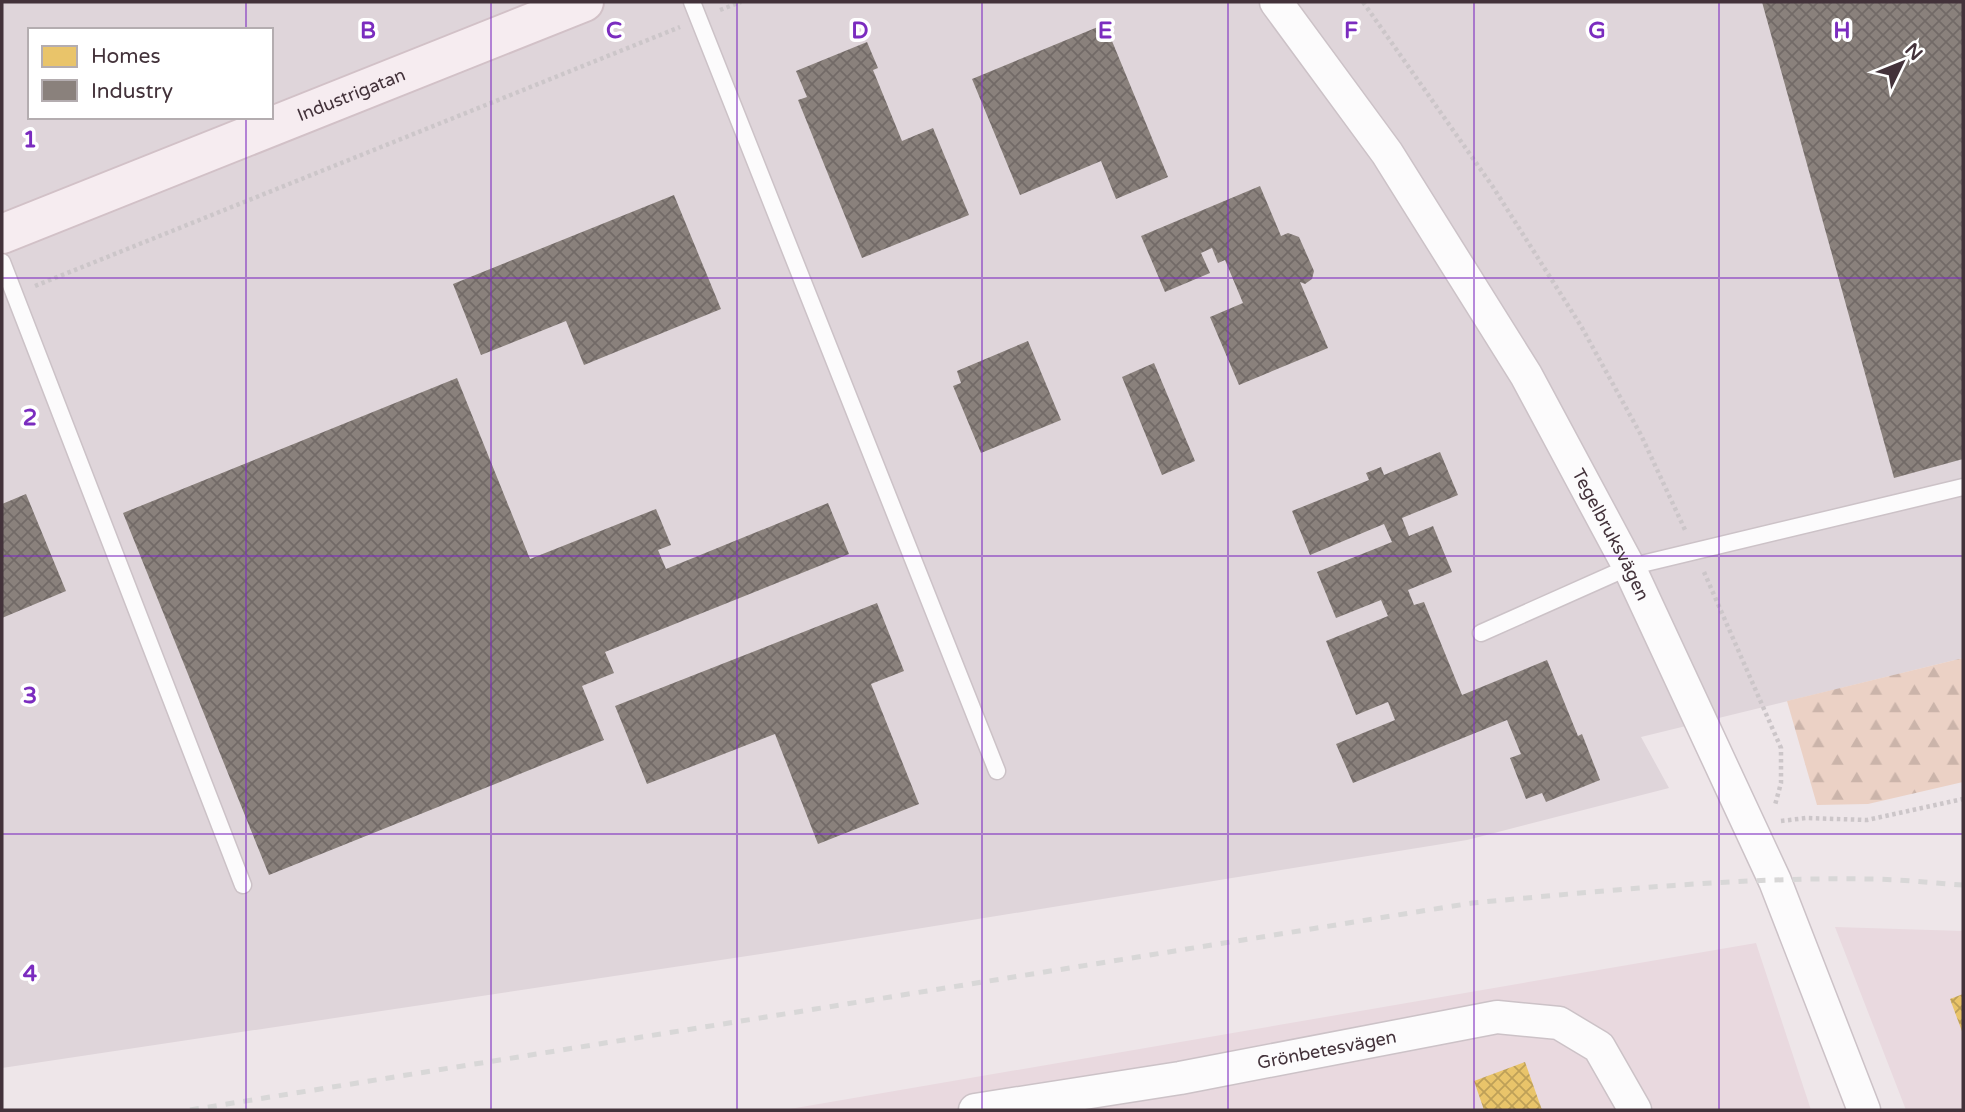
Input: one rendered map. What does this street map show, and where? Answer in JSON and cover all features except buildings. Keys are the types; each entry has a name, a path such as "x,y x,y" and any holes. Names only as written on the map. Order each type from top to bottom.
{"street":[{"name":"Industrigatan","path":"2,234 584,2"},
{"name":"Tegelbruksvägen","path":"1276,2 1387,153 1526,374 1629,567 1774,881 1864,1110"},
{"name":"Grönbetesvägen","path":"975,1110 1180,1077 1497,1017 1559,1023 1599,1047 1635,1110"}],"lane":[{"path":"692,2 998,771"},
{"path":"2,262 243,885"},
{"path":"1481,634 1629,567 1963,487"}],"path":[{"path":"15,294 741,2"},
{"path":"1363,2 1493,187 1581,326 1641,435 1781,748 1782,783 1772,814"},
{"path":"1776,822 1806,818 1867,820 1963,799"}],"shaded area":[{"path":"2,2 1963,2 1963,658 1641,737 1669,788 1467,840 774,952 2,1068"},
{"path":"1835,927 1963,931 1963,1110 1906,1110"},
{"path":"1756,943 1811,1110 784,1110"}],"green space":[{"path":"1963,658 1963,782 1868,804 1817,805 1787,701"}],"railway":[{"path":"190,1110 1472,903 1768,880 1879,879 1963,885"}]}
